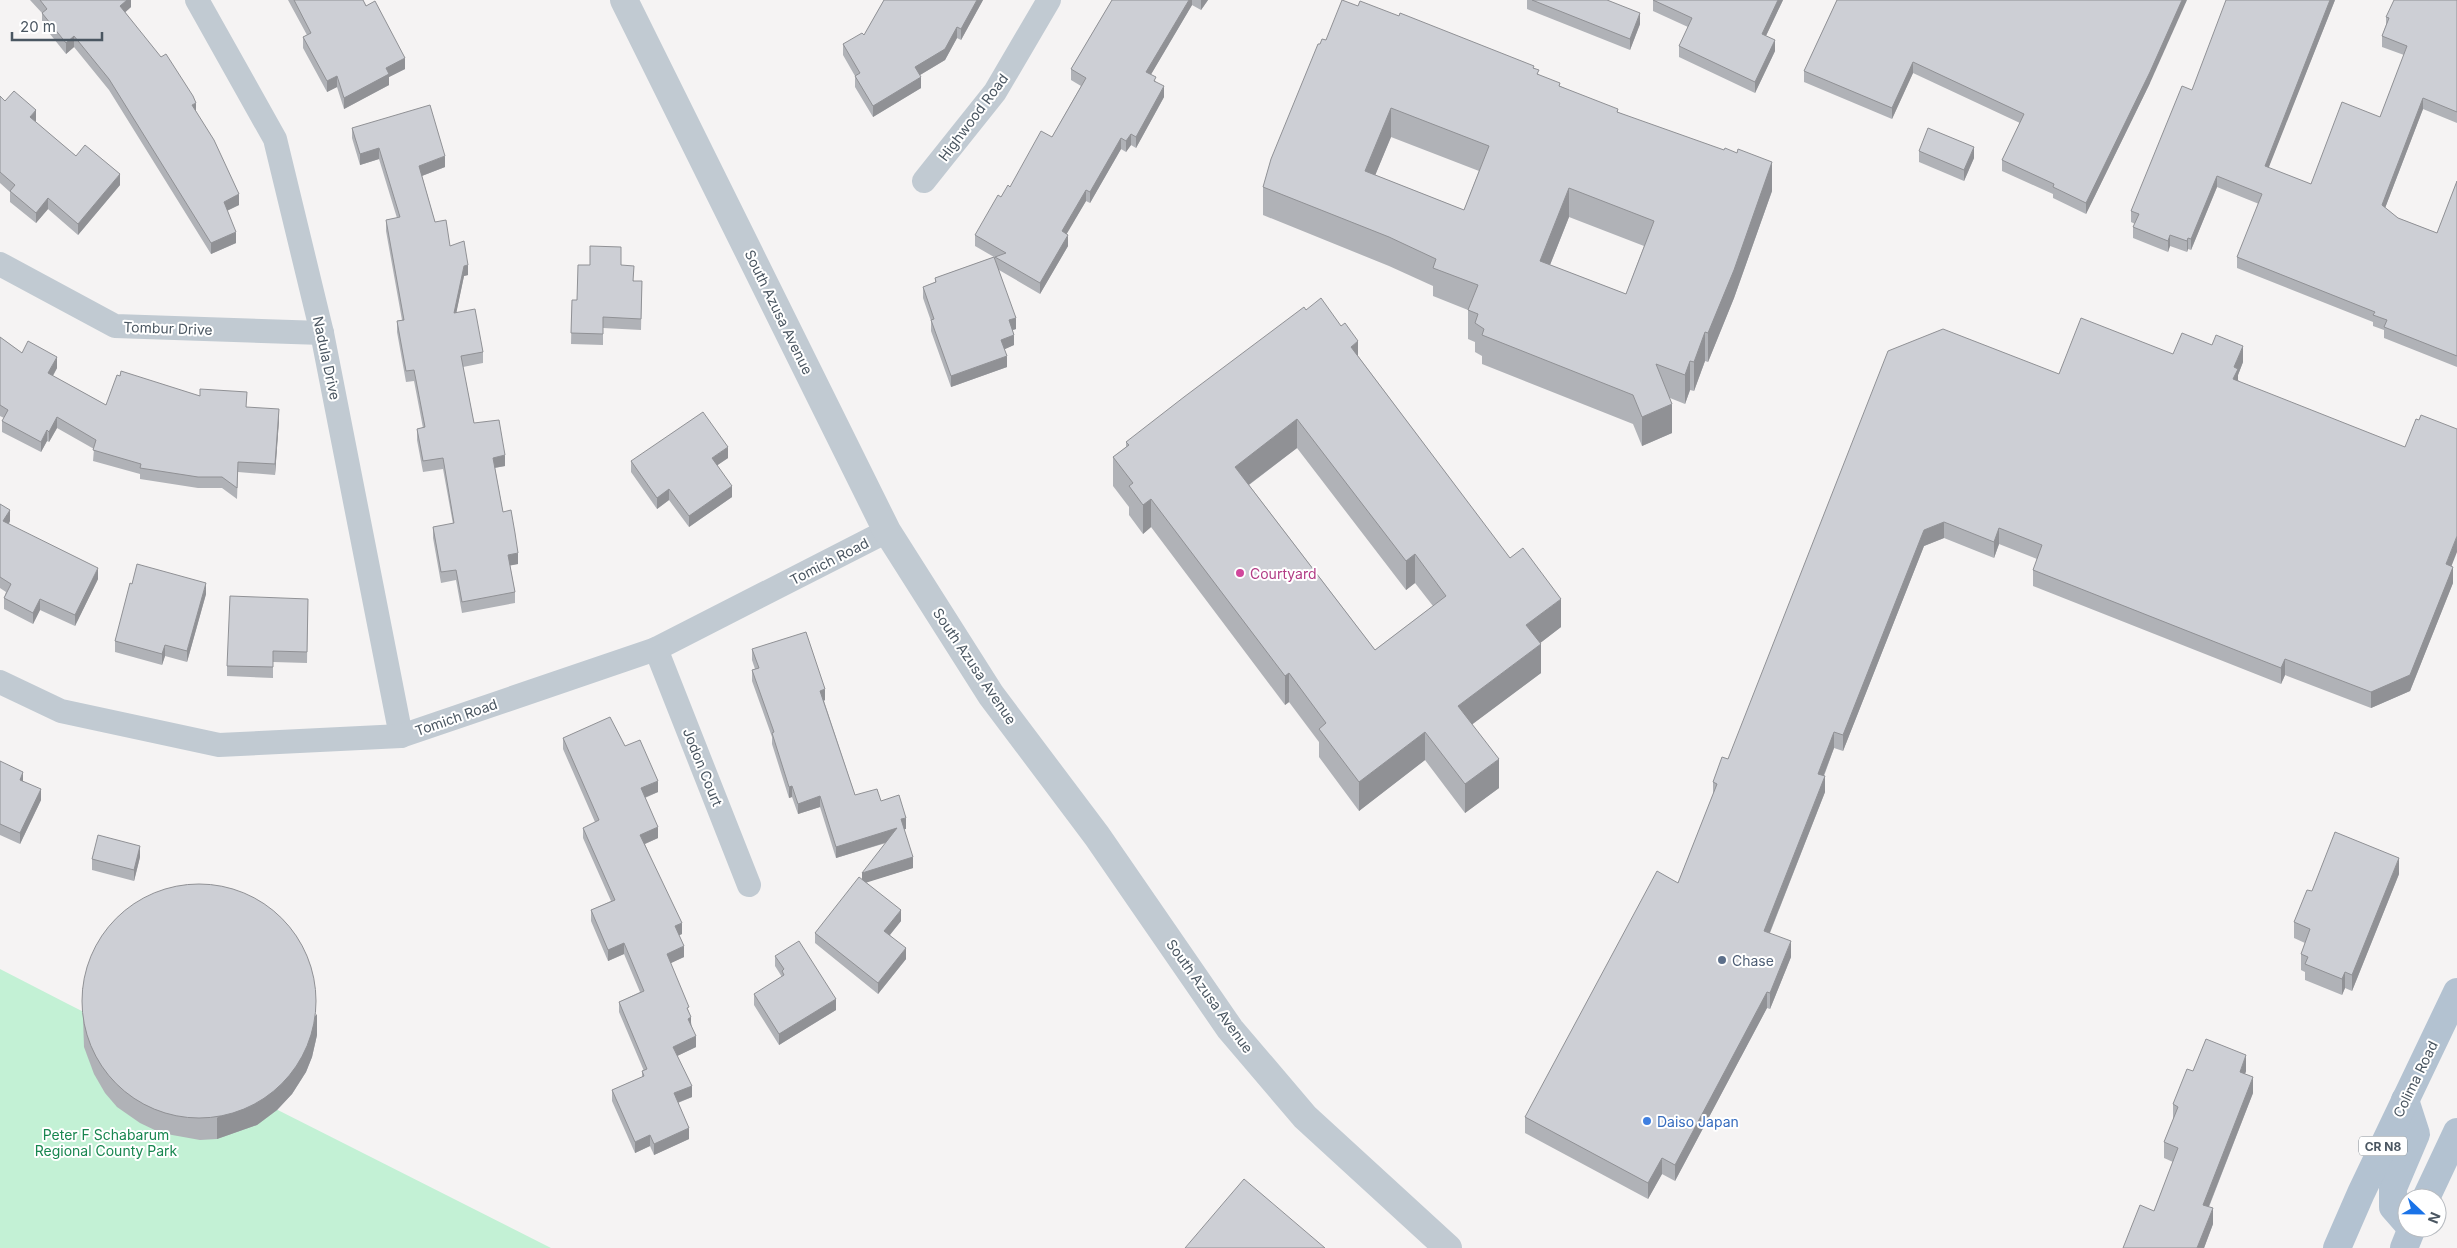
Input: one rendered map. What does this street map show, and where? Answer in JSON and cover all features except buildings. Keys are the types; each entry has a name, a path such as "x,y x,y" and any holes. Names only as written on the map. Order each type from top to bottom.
{"main road":[{"name":"Colima Road","path":"2337,1248 2457,992"},
{"path":"2397,1212 2393,1207 2393,1188 2416,1134 2405,1100"},
{"path":"2431,1188 2457,1132"}],"street":[{"name":"Nadula Drive","path":"197,0 275,139 322,333 400,736"},
{"name":"South Azusa Avenue","path":"624,0 887,531 991,695 1097,836 1230,1029 1305,1117 1448,1248"},
{"name":"Highwood Road","path":"924,180 995,92 1049,0"},
{"name":"Tombur Drive","path":"0,264 115,326 322,333"},
{"name":"Tomich Road","path":"0,682 61,711 219,745 400,736 656,649 887,531"},
{"name":"Jodon Court","path":"656,649 749,885"}],"green space":[{"name":"Peter F Schabarum Regional County Park","path":"0,969 68,1004 551,1248 0,1248"}],"place":[{"name":"Courtyard","path":"1240,573"},
{"name":"Chase","path":"1722,960"},
{"name":"Daiso Japan","path":"1647,1121"}]}
